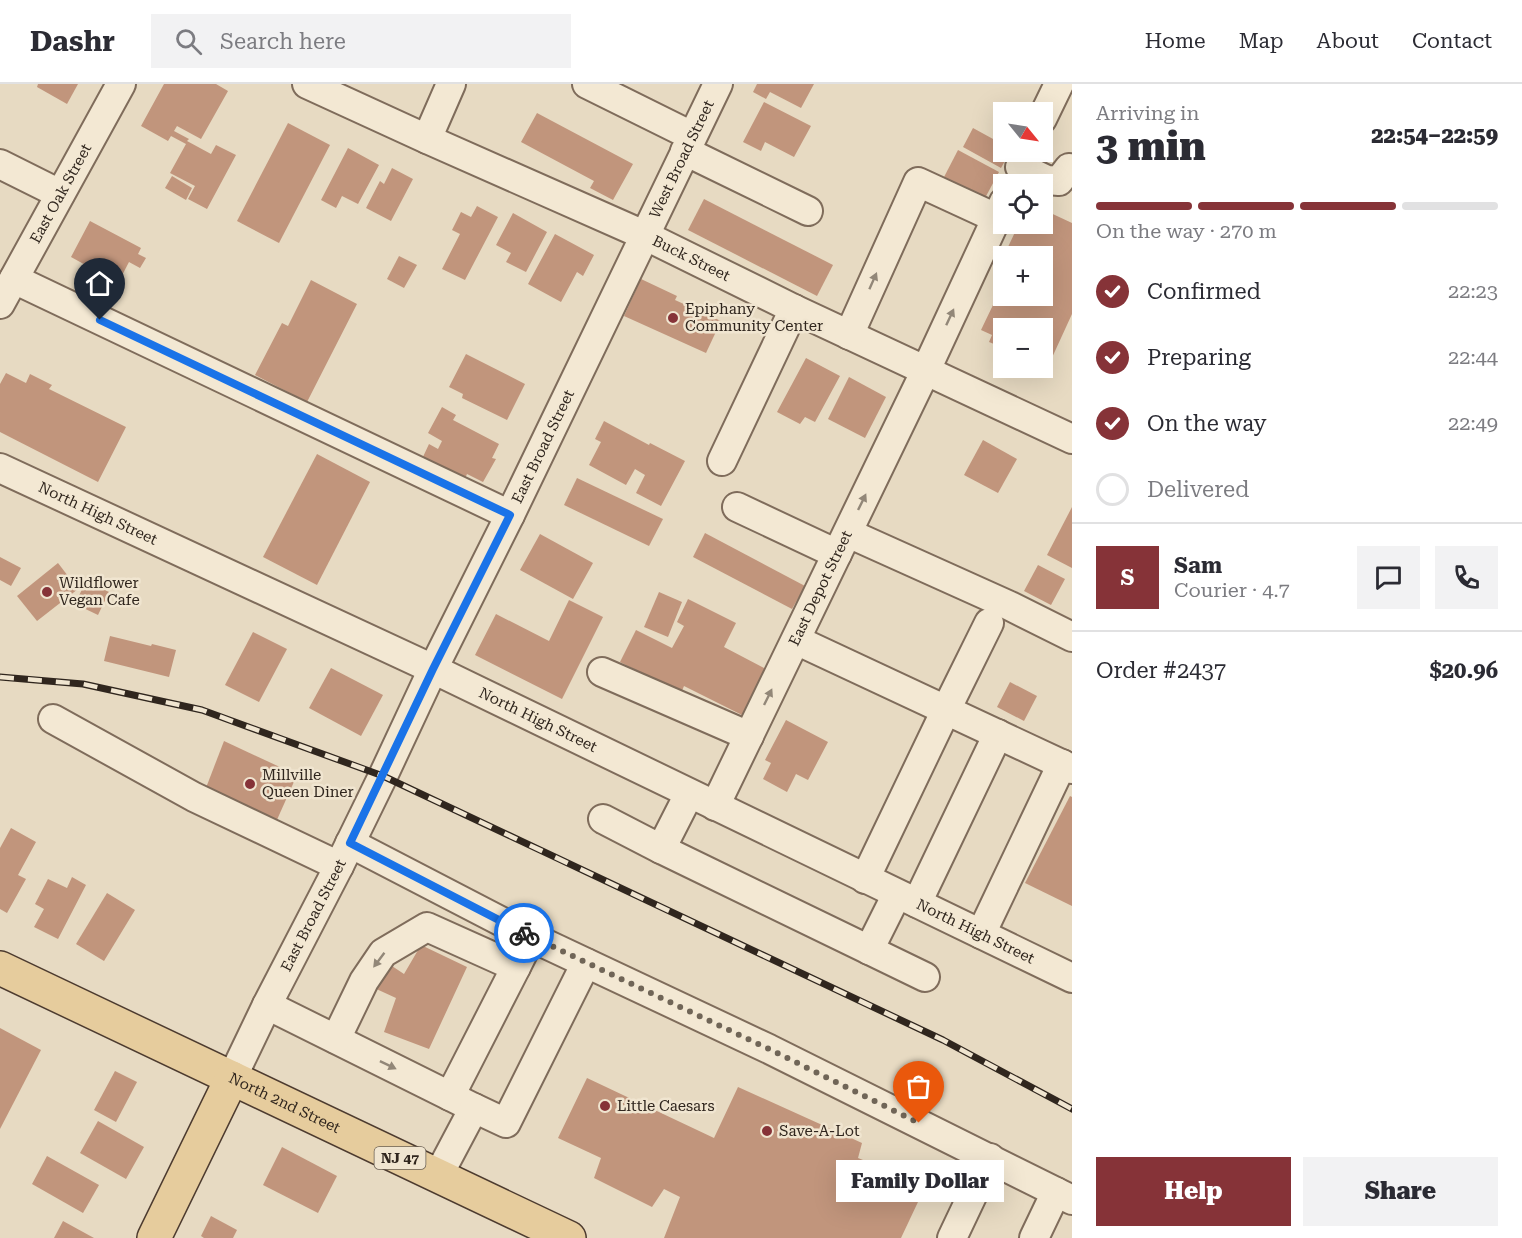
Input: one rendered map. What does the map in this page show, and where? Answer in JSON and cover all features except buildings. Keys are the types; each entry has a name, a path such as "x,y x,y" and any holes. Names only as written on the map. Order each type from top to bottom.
{"main road":[{"name":"North 2nd Street","path":"0,969 569,1238"},
{"name":"East Broad Street","path":"154,1238 232,1078"}],"street":[{"name":"East Oak Street","path":"0,304 121,84"},
{"name":"Buck Street","path":"307,84 644,235 794,309 1072,439"},
{"path":"427,139 451,84"},
{"path":"587,84 808,211"},
{"path":"1050,102 1059,84"},
{"name":"West Broad Street","path":"644,235 689,144 713,85"},
{"path":"0,164 60,194"},
{"path":"1020,168 1047,180 1059,181 1071,167"},
{"path":"849,334 918,182 993,208"},
{"name":"East Depot Street","path":"715,806 926,370 993,225"},
{"name":"East Broad Street","path":"232,1078 510,515 644,235"},
{"path":"14,279 510,515"},
{"path":"722,461 794,309"},
{"name":"North High Street","path":"0,468 433,669 1072,978"},
{"path":"737,507 843,543 1008,605 1072,636"},
{"path":"866,879 989,623"},
{"path":"796,640 1067,766 981,934"},
{"path":"602,672 749,736"},
{"path":"52,719 194,796 344,854 531,937 769,1049 1064,1196 1034,1238"},
{"path":"870,950 907,899 998,734"},
{"path":"662,849 689,794"},
{"path":"603,819 925,977"},
{"path":"336,1040 364,981 383,953 427,927 516,967"},
{"path":"438,1176 462,1102 516,967 531,937"},
{"path":"267,1005 506,1123 586,963"},
{"path":"952,1238 990,1158"}],"railway":[{"path":"0,677 83,684 202,710 383,776 943,1040 1072,1109"}],"way so far":[{"path":"524,933 919,1123"}],"place":[{"name":"Epiphany Community Center","path":"673,318"},
{"name":"Wildflower Vegan Cafe","path":"47,592"},
{"name":"Millville Queen Diner","path":"250,784"},
{"name":"Little Caesars","path":"605,1106"},
{"name":"Family Dollar","path":"919,1123"},
{"name":"Save-A-Lot","path":"767,1131"}],"route":[{"path":"100,320 510,515 350,843 524,933"}]}
